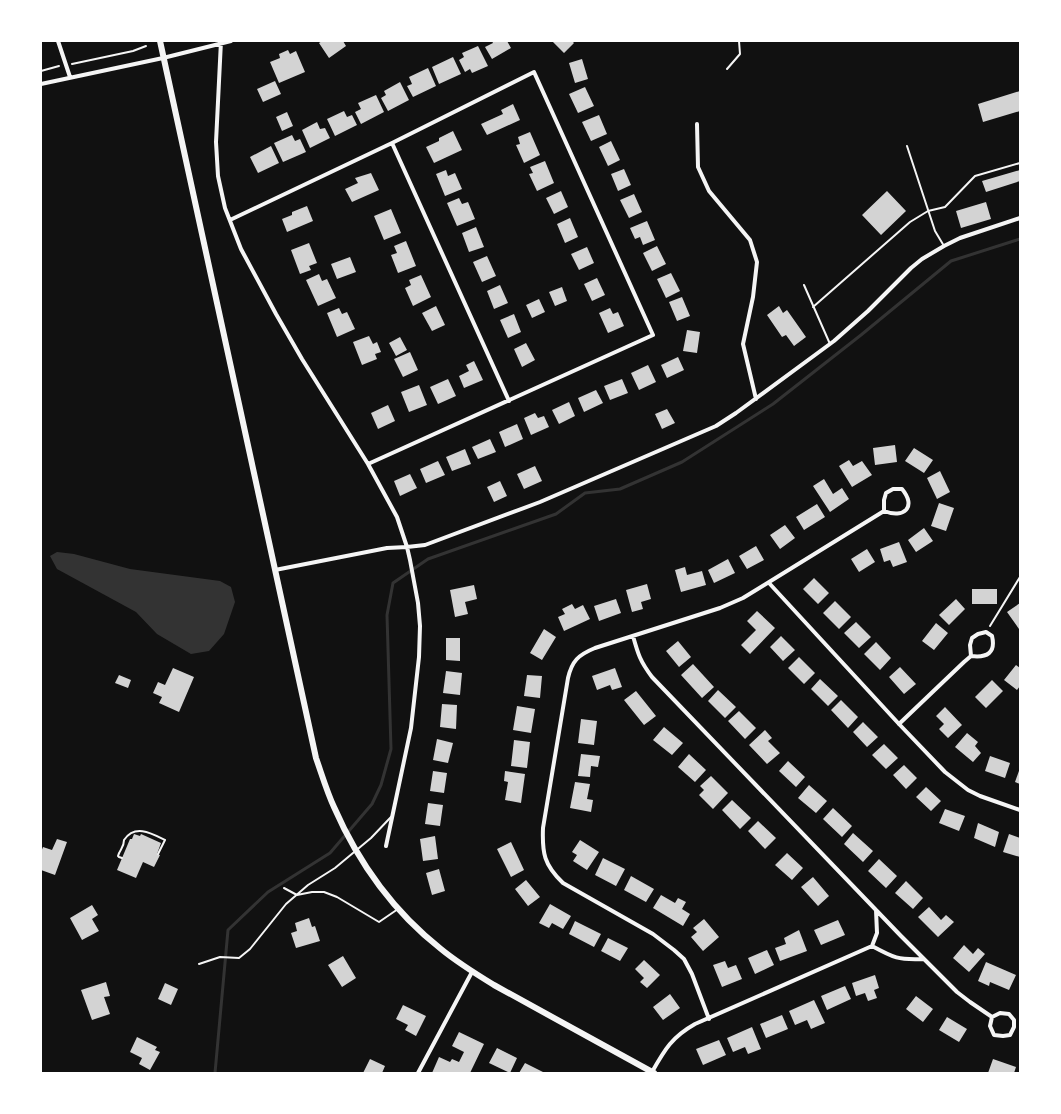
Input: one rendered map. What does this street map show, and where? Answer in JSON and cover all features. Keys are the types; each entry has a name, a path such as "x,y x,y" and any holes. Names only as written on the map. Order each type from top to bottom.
{"main road":[{"path":"160,41 316,758 337,815 347,835 378,885 398,909 426,937 472,972 653,1072"}],"street":[{"path":"58,41 70,78"},
{"path":"41,84 163,58 221,42 231,41"},
{"path":"221,42 216,142 221,192 225,208 241,249 276,314 302,359 368,464 397,517 410,560 418,603 420,626 418,656 411,728 386,846"},
{"path":"230,220 392,143 534,72 653,335 368,464"},
{"path":"697,124 698,167 709,191 750,240 757,262 753,297 743,344 756,399"},
{"path":"392,143 509,401"},
{"path":"275,570 387,548 425,545 555,495 716,426 756,399 830,344 868,311 922,259 960,238 1020,218"},
{"path":"893,489 902,489 908,496 909,503 906,510 901,514 892,514 884,511 884,500 886,493 893,489"},
{"path":"709,1019 692,974 684,959 653,934 563,882 554,875 548,866 544,855 544,828 570,668 576,659 585,652 720,608 743,598 884,511"},
{"path":"769,583 945,772 968,790 980,796 1020,810"},
{"path":"899,724 971,656 985,656 992,651 994,644 992,636 986,632 978,634 972,638 970,646 971,656"},
{"path":"633,636 637,653 652,677 923,959 957,992 992,1017"},
{"path":"653,1072 664,1051 672,1040 683,1031 872,946 877,933 876,910"},
{"path":"872,946 891,956 904,959 923,959"},
{"path":"418,1073 472,972"},
{"path":"1000,1013 1009,1014 1014,1020 1014,1027 1010,1034 1003,1036 994,1034 990,1026 992,1017 1000,1013"}],"lane":[{"path":"908,146 935,231 944,246"},
{"path":"813,307 910,222 928,211 945,207 975,176 1020,163"},
{"path":"804,285 830,344"},
{"path":"200,964 220,957 239,958 250,949 286,904 308,885 335,868 371,838 393,814"},
{"path":"284,888 297,895 312,892 324,892 337,897 379,922 398,909"}],"path":[{"path":"727,69 740,54 739,41"},
{"path":"74,64 132,51 146,46"},
{"path":"41,70 56,67"},
{"path":"986,632 1020,578"},
{"path":"122,858 118,856 124,845 124,840 131,833 139,830 151,833 165,840 158,854"}],"shaded area":[{"path":"57,552 74,554 130,569 220,581 231,587 235,602 224,634 209,651 191,654 157,634 136,612 57,569 50,556"}],"building":[{"path":"322,41 343,41 346,46 329,58 319,43"},
{"path":"492,41 507,41 511,48 492,59 485,47 493,43"},
{"path":"552,41 572,41 574,43 564,53"},
{"path":"478,46 488,66 472,73 470,69 465,72 459,60 464,57 462,53"},
{"path":"288,50 290,54 296,51 305,72 279,83 270,62 280,58 279,54"},
{"path":"453,57 461,74 439,84 432,67"},
{"path":"582,59 588,79 575,83 569,63"},
{"path":"428,68 436,86 413,97 407,86 412,84 409,77"},
{"path":"275,81 281,94 263,102 257,89"},
{"path":"400,82 409,100 388,111 381,98 386,95 384,91"},
{"path":"585,87 594,106 578,113 569,94"},
{"path":"1020,91 1020,111 983,122 978,104"},
{"path":"376,95 384,112 361,124 355,112 361,109 358,103"},
{"path":"513,104 520,120 487,135 481,124 503,114 501,110"},
{"path":"344,111 347,117 352,115 357,125 335,136 327,119"},
{"path":"287,112 293,126 282,131 276,117"},
{"path":"599,115 607,134 591,141 582,122"},
{"path":"317,122 320,129 325,128 330,138 310,148 302,130"},
{"path":"453,131 462,150 434,163 426,147 439,141 439,138"},
{"path":"530,132 540,155 524,163 516,145 520,144 518,137"},
{"path":"292,135 295,141 300,139 306,152 283,162 274,143"},
{"path":"611,141 620,160 608,166 599,147"},
{"path":"271,146 279,163 258,173 250,157"},
{"path":"545,161 554,183 537,191 529,174 533,173 530,167"},
{"path":"624,169 631,185 618,191 611,174"},
{"path":"446,170 448,176 455,173 462,189 445,196 436,174"},
{"path":"1020,170 1020,181 986,192 982,181"},
{"path":"371,173 379,190 352,202 345,189 358,183 355,178"},
{"path":"561,191 568,207 554,214 546,198"},
{"path":"887,191 906,211 881,235 862,215"},
{"path":"634,194 642,212 629,218 620,200"},
{"path":"459,198 462,204 468,202 475,219 457,226 447,203"},
{"path":"986,202 991,219 961,228 956,211"},
{"path":"307,206 313,221 287,232 282,219 292,215 292,212"},
{"path":"391,209 401,233 384,240 374,216"},
{"path":"570,218 578,237 565,243 557,224"},
{"path":"647,221 655,240 643,245 640,237 635,239 630,228"},
{"path":"476,227 484,247 469,252 462,233"},
{"path":"406,241 416,266 398,273 391,255 397,253 394,246"},
{"path":"309,243 317,263 309,266 311,270 300,274 291,250"},
{"path":"657,246 666,264 652,271 643,253"},
{"path":"587,247 594,263 579,270 571,254"},
{"path":"487,256 496,276 482,282 473,262"},
{"path":"350,257 356,272 337,279 331,264"},
{"path":"671,273 680,291 666,298 657,279"},
{"path":"319,274 322,281 327,279 336,298 318,306 306,280"},
{"path":"421,275 431,297 413,306 405,288 411,285 409,280"},
{"path":"597,278 605,295 592,301 584,284"},
{"path":"500,285 508,303 494,309 487,291"},
{"path":"562,287 567,301 555,306 549,292"},
{"path":"682,297 690,316 677,321 669,302"},
{"path":"539,299 545,312 532,318 526,305"},
{"path":"436,306 445,325 432,331 422,313"},
{"path":"779,306 783,313 787,310 806,337 794,346 786,335 782,337 767,315"},
{"path":"339,308 342,314 347,312 355,329 337,337 327,313"},
{"path":"610,308 613,314 618,312 624,326 608,333 599,313"},
{"path":"514,314 521,332 508,338 500,320"},
{"path":"687,330 700,332 697,353 683,351"},
{"path":"369,336 373,344 377,342 381,352 375,354 377,359 362,365 353,342"},
{"path":"400,337 407,350 396,356 389,343"},
{"path":"526,343 535,360 522,367 514,349"},
{"path":"410,352 418,370 403,377 394,359"},
{"path":"678,357 684,370 667,378 661,365"},
{"path":"474,361 483,380 464,388 459,376 469,371 466,365"},
{"path":"648,365 656,382 639,390 631,373"},
{"path":"448,379 456,396 438,404 430,387"},
{"path":"622,379 628,393 610,400 604,386"},
{"path":"419,385 427,405 409,412 401,392"},
{"path":"596,390 603,403 584,412 578,398"},
{"path":"569,402 575,416 559,424 552,410"},
{"path":"388,405 395,421 378,429 371,413"},
{"path":"667,409 675,423 662,429 655,414"},
{"path":"535,413 538,418 544,416 549,427 531,435 524,418"},
{"path":"517,424 523,439 505,447 499,432"},
{"path":"490,439 496,452 478,459 472,447"},
{"path":"895,445 897,462 875,465 873,448"},
{"path":"914,448 933,460 924,473 905,461"},
{"path":"465,449 471,464 452,471 446,457"},
{"path":"849,460 853,466 862,461 872,475 852,487 839,466"},
{"path":"438,461 445,475 426,483 420,469"},
{"path":"535,466 542,481 524,489 517,474"},
{"path":"940,471 950,492 937,499 927,478"},
{"path":"410,474 417,488 400,496 394,481"},
{"path":"824,479 833,494 842,488 849,499 830,512 813,486"},
{"path":"500,481 507,496 494,502 487,487"},
{"path":"939,503 954,508 946,531 931,526"},
{"path":"817,504 825,517 804,530 796,517"},
{"path":"785,525 795,538 780,549 770,535"},
{"path":"924,528 933,541 916,552 908,540"},
{"path":"899,542 907,562 893,567 890,560 884,562 880,549"},
{"path":"756,546 764,560 747,569 739,556"},
{"path":"867,549 875,562 859,572 851,559"},
{"path":"728,559 735,573 714,583 708,570"},
{"path":"685,567 687,575 702,571 706,585 681,592 675,570"},
{"path":"814,578 829,593 818,604 803,589"},
{"path":"647,584 651,599 641,602 643,609 632,612 626,590"},
{"path":"474,585 477,599 465,602 468,614 455,617 450,590"},
{"path":"972,589 997,589 997,604 972,604"},
{"path":"616,599 621,613 599,621 594,606"},
{"path":"956,599 965,609 949,625 939,615"},
{"path":"835,601 851,617 839,629 823,613"},
{"path":"1020,603 1020,628 1019,629 1007,612"},
{"path":"572,604 575,609 583,605 590,619 564,631 558,617 565,614 562,609"},
{"path":"757,611 775,628 750,654 741,645 756,630 747,621"},
{"path":"856,622 871,637 859,648 844,633"},
{"path":"936,623 948,633 934,650 922,641"},
{"path":"544,629 556,637 542,660 530,653"},
{"path":"781,636 795,650 783,661 770,647"},
{"path":"446,638 460,638 460,661 446,660"},
{"path":"678,641 691,657 679,667 666,651"},
{"path":"876,642 891,658 880,670 864,654"},
{"path":"799,657 815,673 804,684 788,668"},
{"path":"693,664 714,687 702,698 681,675"},
{"path":"1016,665 1020,668 1020,686 1017,690 1004,680"},
{"path":"900,667 916,684 904,694 889,677"},
{"path":"173,668 194,677 179,712 159,703 162,697 153,693 158,682 165,685"},
{"path":"615,668 622,687 612,690 610,685 597,690 592,676"},
{"path":"446,671 462,673 460,695 443,693"},
{"path":"119,675 131,680 128,688 115,683"},
{"path":"527,675 542,676 540,698 524,696"},
{"path":"820,679 838,696 828,706 811,689"},
{"path":"992,680 1003,691 986,708 975,697"},
{"path":"718,690 736,707 725,718 708,701"},
{"path":"636,691 656,716 644,725 624,700"},
{"path":"841,700 858,717 848,728 831,710"},
{"path":"442,704 457,705 456,729 440,727"},
{"path":"517,706 535,709 531,733 513,730"},
{"path":"945,707 962,725 948,738 939,729 944,724 936,716"},
{"path":"739,711 756,728 745,739 728,721"},
{"path":"581,719 597,721 594,745 578,743"},
{"path":"863,722 878,737 867,747 853,732"},
{"path":"664,727 683,743 672,755 653,740"},
{"path":"765,730 772,738 768,741 780,753 767,764 749,745"},
{"path":"967,733 978,742 975,746 981,753 973,762 955,747"},
{"path":"437,739 453,743 448,763 433,760"},
{"path":"514,740 530,742 527,768 511,766"},
{"path":"884,744 898,758 886,769 872,755"},
{"path":"581,754 600,756 598,767 591,766 590,777 578,776"},
{"path":"689,754 706,770 695,782 678,767"},
{"path":"990,756 1010,763 1005,778 985,771"},
{"path":"788,761 805,777 796,787 779,771"},
{"path":"904,765 917,778 906,789 893,775"},
{"path":"1020,768 1020,784 1015,782"},
{"path":"433,771 447,773 444,793 430,791"},
{"path":"505,771 525,774 521,803 505,800 508,782 504,781"},
{"path":"711,776 728,793 713,809 699,795 704,790 700,786"},
{"path":"575,782 590,784 587,799 593,800 591,812 570,808"},
{"path":"809,785 827,801 816,813 798,798"},
{"path":"926,787 941,801 931,811 916,797"},
{"path":"732,800 751,818 740,829 722,810"},
{"path":"428,803 443,805 440,826 425,824"},
{"path":"833,808 852,826 842,837 823,819"},
{"path":"945,809 965,816 959,831 939,823"},
{"path":"758,821 776,838 765,849 748,831"},
{"path":"978,823 999,832 995,847 974,838"},
{"path":"853,833 873,851 863,862 844,844"},
{"path":"134,834 140,836 141,834 161,843 157,854 160,855 154,867 143,862 136,878 117,870 130,839 132,839"},
{"path":"1009,834 1020,838 1020,857 1003,852"},
{"path":"435,836 438,859 423,861 420,839"},
{"path":"57,839 67,842 55,875 41,870 41,852 43,847 52,850"},
{"path":"580,840 599,852 587,870 573,861 577,855 572,852"},
{"path":"511,842 524,870 511,877 497,849"},
{"path":"787,853 803,868 792,880 775,865"},
{"path":"603,858 625,869 616,886 595,875"},
{"path":"879,859 897,876 886,888 868,871"},
{"path":"439,869 445,891 432,895 426,873"},
{"path":"631,876 654,889 646,902 624,890"},
{"path":"813,877 829,896 818,906 801,887"},
{"path":"526,880 540,897 528,906 515,889"},
{"path":"906,881 923,898 913,909 895,893"},
{"path":"661,895 675,903 678,898 686,902 682,909 690,914 683,926 653,908"},
{"path":"550,904 571,916 563,929 552,923 549,928 539,923"},
{"path":"92,905 98,915 92,919 99,931 82,940 70,918"},
{"path":"929,907 941,920 946,915 954,922 938,937 918,917"},
{"path":"309,918 312,927 315,926 320,941 296,948 291,933 297,931 295,923"},
{"path":"704,919 719,937 703,951 691,937 697,932 693,928"},
{"path":"838,920 845,935 821,945 814,930"},
{"path":"575,921 601,934 594,947 569,934"},
{"path":"799,930 807,951 780,961 775,948 786,944 784,938"},
{"path":"608,938 628,948 620,961 601,951"},
{"path":"964,945 973,954 978,948 985,954 969,972 953,958"},
{"path":"767,950 774,965 755,974 748,958"},
{"path":"343,956 356,978 342,987 328,965"},
{"path":"644,960 660,975 647,988 640,982 644,978 635,969"},
{"path":"725,961 728,968 736,965 742,979 722,987 713,965"},
{"path":"986,962 1016,975 1009,990 990,982 989,986 978,981"},
{"path":"875,975 879,988 874,990 877,998 868,1001 865,993 856,996 852,983"},
{"path":"106,982 110,996 104,997 110,1014 92,1020 81,990"},
{"path":"165,983 178,989 171,1005 158,999"},
{"path":"845,986 851,999 827,1010 821,996"},
{"path":"670,994 680,1008 663,1020 653,1007"},
{"path":"916,996 933,1009 923,1022 906,1009"},
{"path":"814,1000 825,1023 811,1029 807,1020 795,1025 789,1011"},
{"path":"403,1005 426,1016 416,1036 405,1030 408,1025 396,1019"},
{"path":"782,1015 788,1029 766,1038 760,1024"},
{"path":"947,1017 967,1029 959,1042 939,1030"},
{"path":"752,1027 761,1049 748,1054 745,1047 733,1052 727,1038"},
{"path":"459,1032 484,1044 470,1073 432,1073 439,1057 450,1062 452,1059 459,1062 464,1052 452,1046"},
{"path":"137,1037 157,1047 155,1050 160,1052 150,1070 139,1064 142,1058 130,1052"},
{"path":"719,1040 726,1055 703,1065 696,1049"},
{"path":"497,1048 517,1058 510,1073 489,1063"},
{"path":"370,1059 385,1066 382,1073 363,1073"},
{"path":"993,1059 1016,1067 1014,1073 988,1073"},
{"path":"525,1063 545,1073 519,1073"}],"waterway":[{"path":"215,1073 228,930 268,892 330,853 372,804 381,785 391,749 387,615 393,583 428,559 556,514 585,493 620,489 682,462 773,404 861,335 951,261 1020,239"}]}
